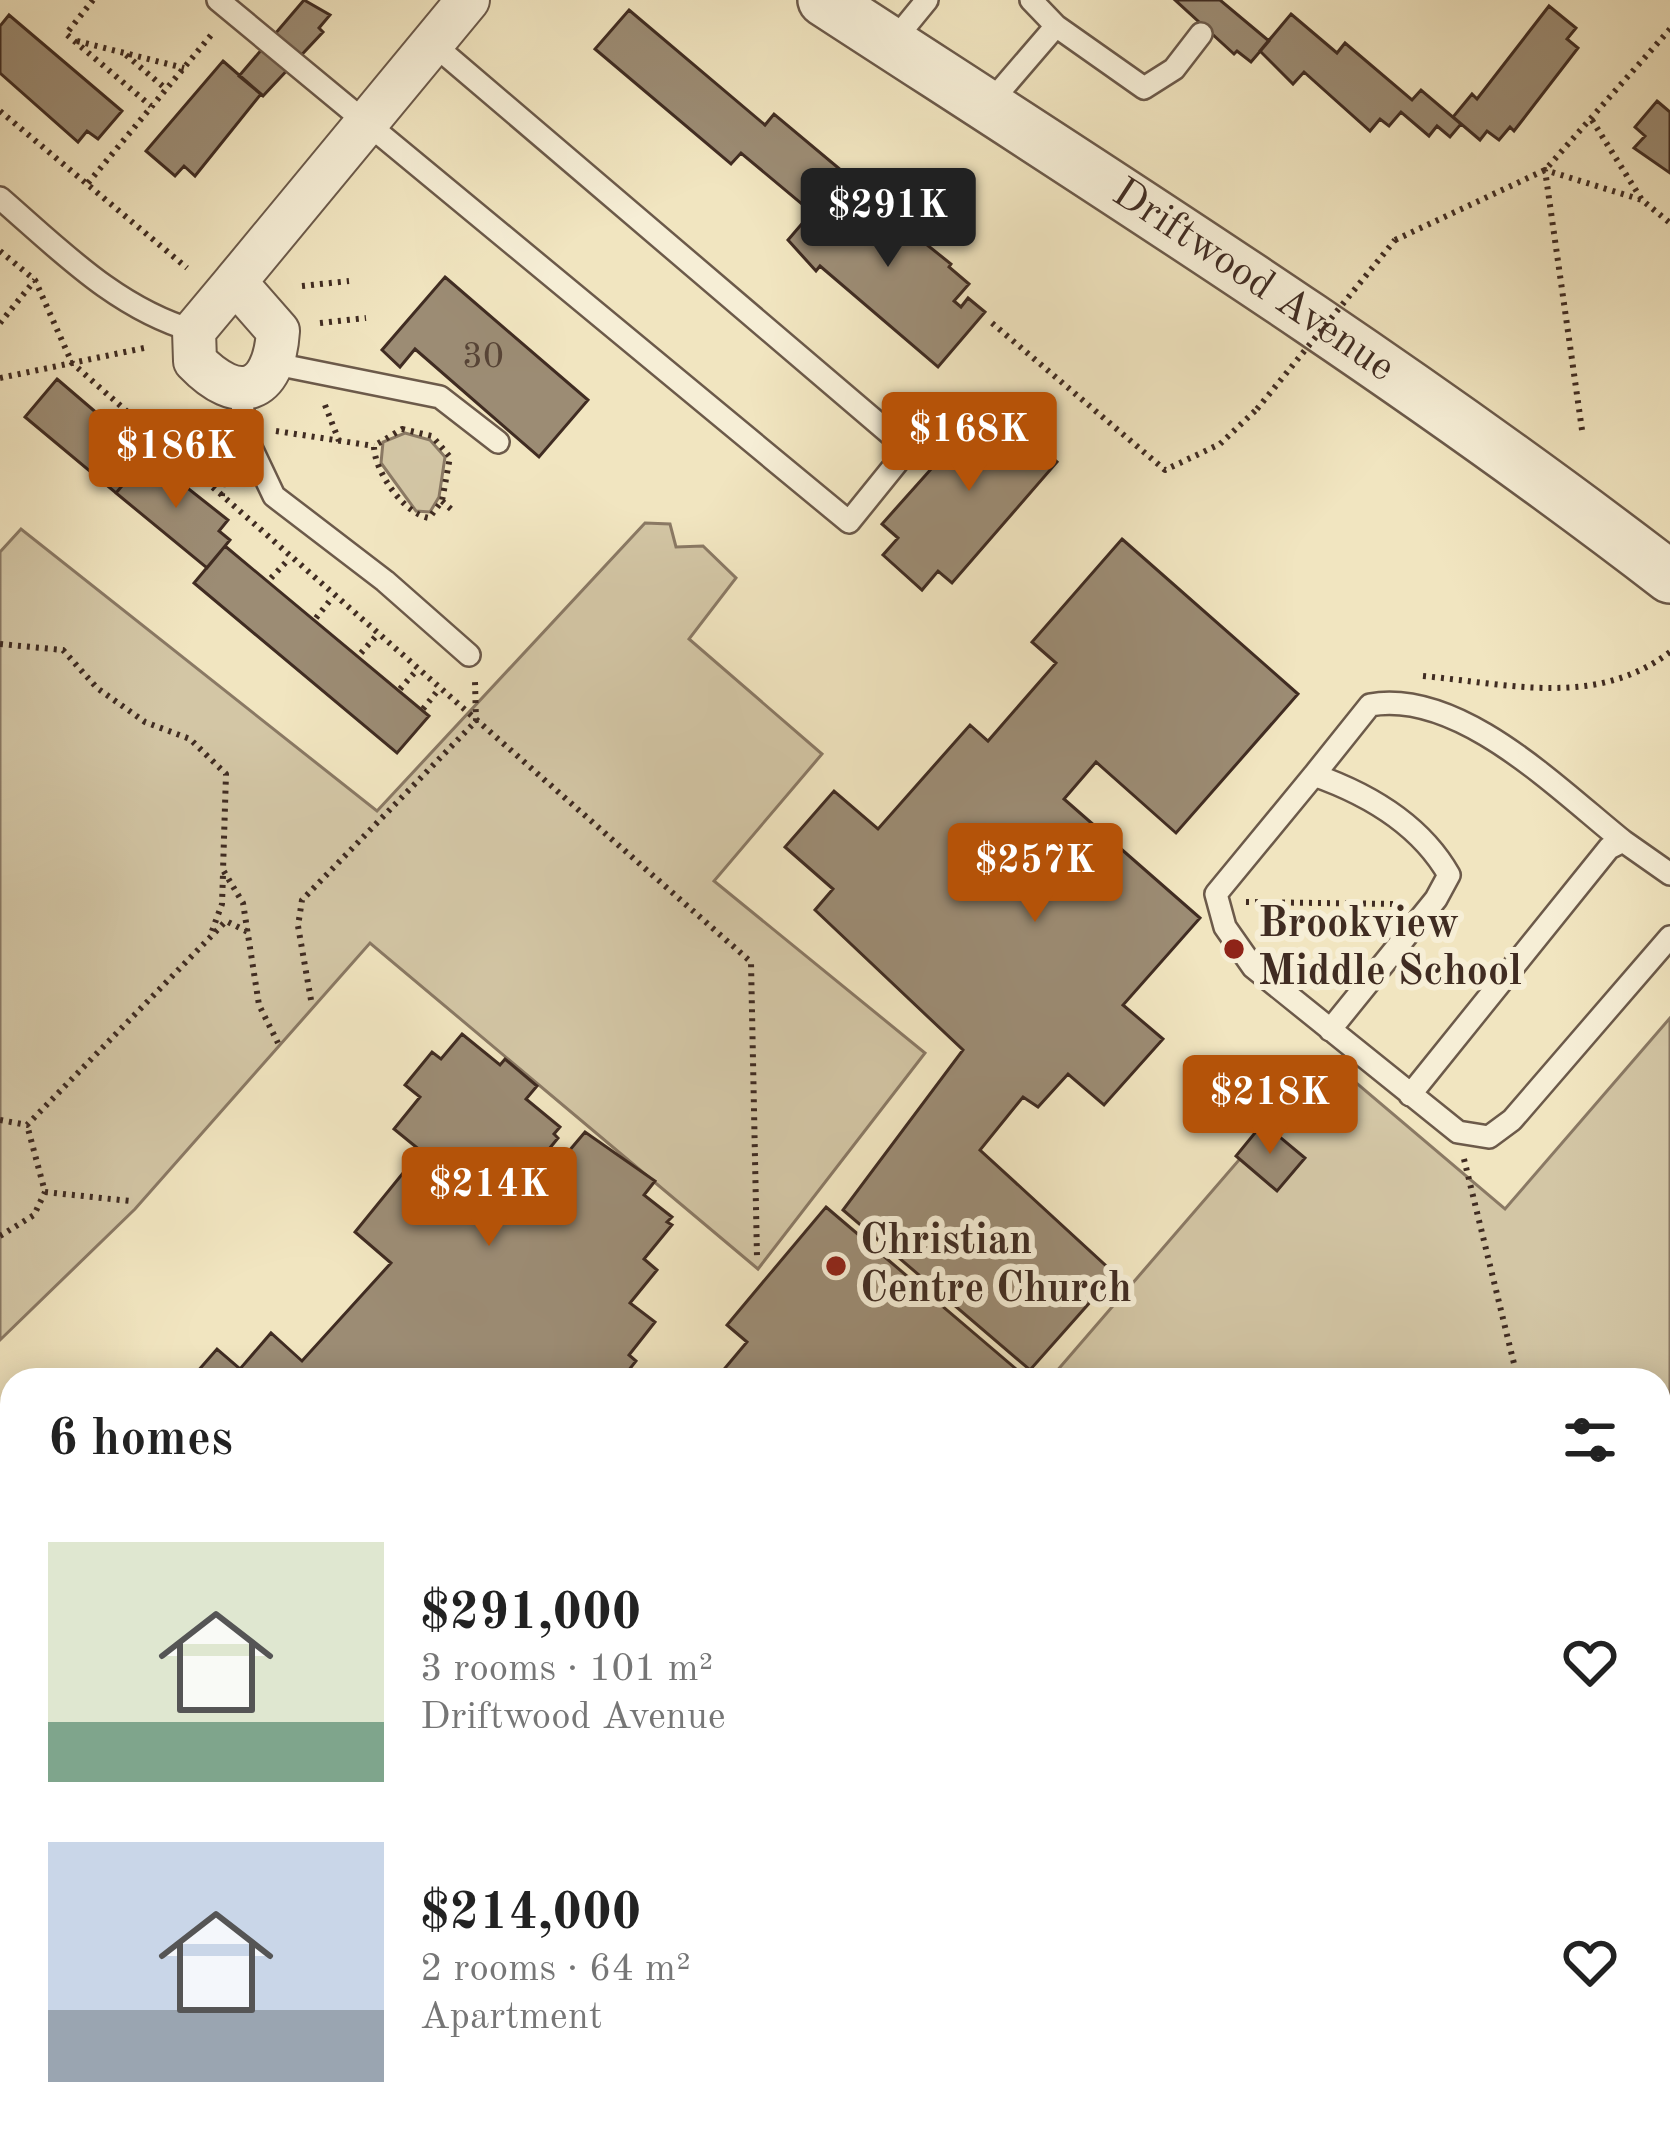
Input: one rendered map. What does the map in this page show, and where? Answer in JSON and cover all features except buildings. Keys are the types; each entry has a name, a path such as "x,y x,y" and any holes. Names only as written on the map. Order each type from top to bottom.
{"street":[{"path":"235,282 278,331 276,364 261,382 240,390 218,386 195,361 194,331 469,0"},
{"name":"Driftwood Avenue","path":"824,0 1338,336 1546,481 1670,577"}],"lane":[{"path":"891,44 927,0"},
{"path":"1030,0 1056,26 1144,88 1174,69 1201,34"},
{"path":"225,5 849,522 908,449 432,43"},
{"path":"988,105 1056,26"},
{"path":"0,198 113,295 150,318 194,331"},
{"path":"276,364 323,378 407,386 440,397 498,442"},
{"path":"240,390 247,440 274,496 385,580 470,655"},
{"path":"1670,874 1483,734 1434,707 1401,699 1370,705 1216,894 1225,927 1253,967 1458,1132 1489,1137 1512,1120 1670,937"},
{"path":"1314,775 1367,794 1437,853 1449,875 1431,905 1330,1030"},
{"path":"1410,1095 1594,863 1623,841"}],"path":[{"path":"93,0 66,34 151,106"},
{"path":"88,183 184,68 225,5"},
{"path":"992,322 1165,470 1220,444 1257,409 1395,240 1545,170 1670,29"},
{"path":"73,40 184,68"},
{"path":"123,52 166,89"},
{"path":"0,111 187,268"},
{"path":"1592,120 1642,200 1670,223"},
{"path":"1545,170 1642,200"},
{"path":"1545,170 1582,430"},
{"path":"0,251 35,280 72,363 289,559 752,962 757,1257"},
{"path":"0,323 35,280"},
{"path":"302,286 349,281"},
{"path":"320,323 366,318"},
{"path":"0,378 144,348"},
{"path":"319,388 339,440"},
{"path":"277,431 374,446 402,429 441,442 450,458 442,501 429,518 414,514 380,472 374,446"},
{"path":"222,496 225,451"},
{"path":"442,501 452,509"},
{"path":"271,578 289,559"},
{"path":"316,618 333,597"},
{"path":"361,653 377,635"},
{"path":"0,644 63,650 97,688 145,722 190,739 226,774 222,904 212,932"},
{"path":"1407,675 1570,690 1637,677 1670,652"},
{"path":"311,1000 298,926 302,900 476,721 478,697 470,655"},
{"path":"400,688 417,670"},
{"path":"423,709 440,689"},
{"path":"224,870 243,903 259,1005 278,1043"},
{"path":"1219,902 1431,905"},
{"path":"27,1125 212,932 226,921 248,932"},
{"path":"0,1120 27,1125"},
{"path":"0,1236 34,1215 45,1192 27,1125"},
{"path":"1458,1132 1515,1368"},
{"path":"45,1192 130,1201"}],"shaded area":[{"path":"405,433 430,440 445,457 439,497 430,512 416,511 381,463 383,442"},
{"path":"645,523 670,524 676,547 703,546 736,578 689,639 822,754 714,881 925,1053 758,1269 370,943 135,1209 0,1340 0,552 21,529 377,811"},
{"path":"1670,1018 1670,1368 1059,1368 1327,1058 1505,1209"}],"place":[{"name":"Brookview Middle School","path":"1234,949"},
{"name":"Christian Centre Church","path":"836,1266"}]}
